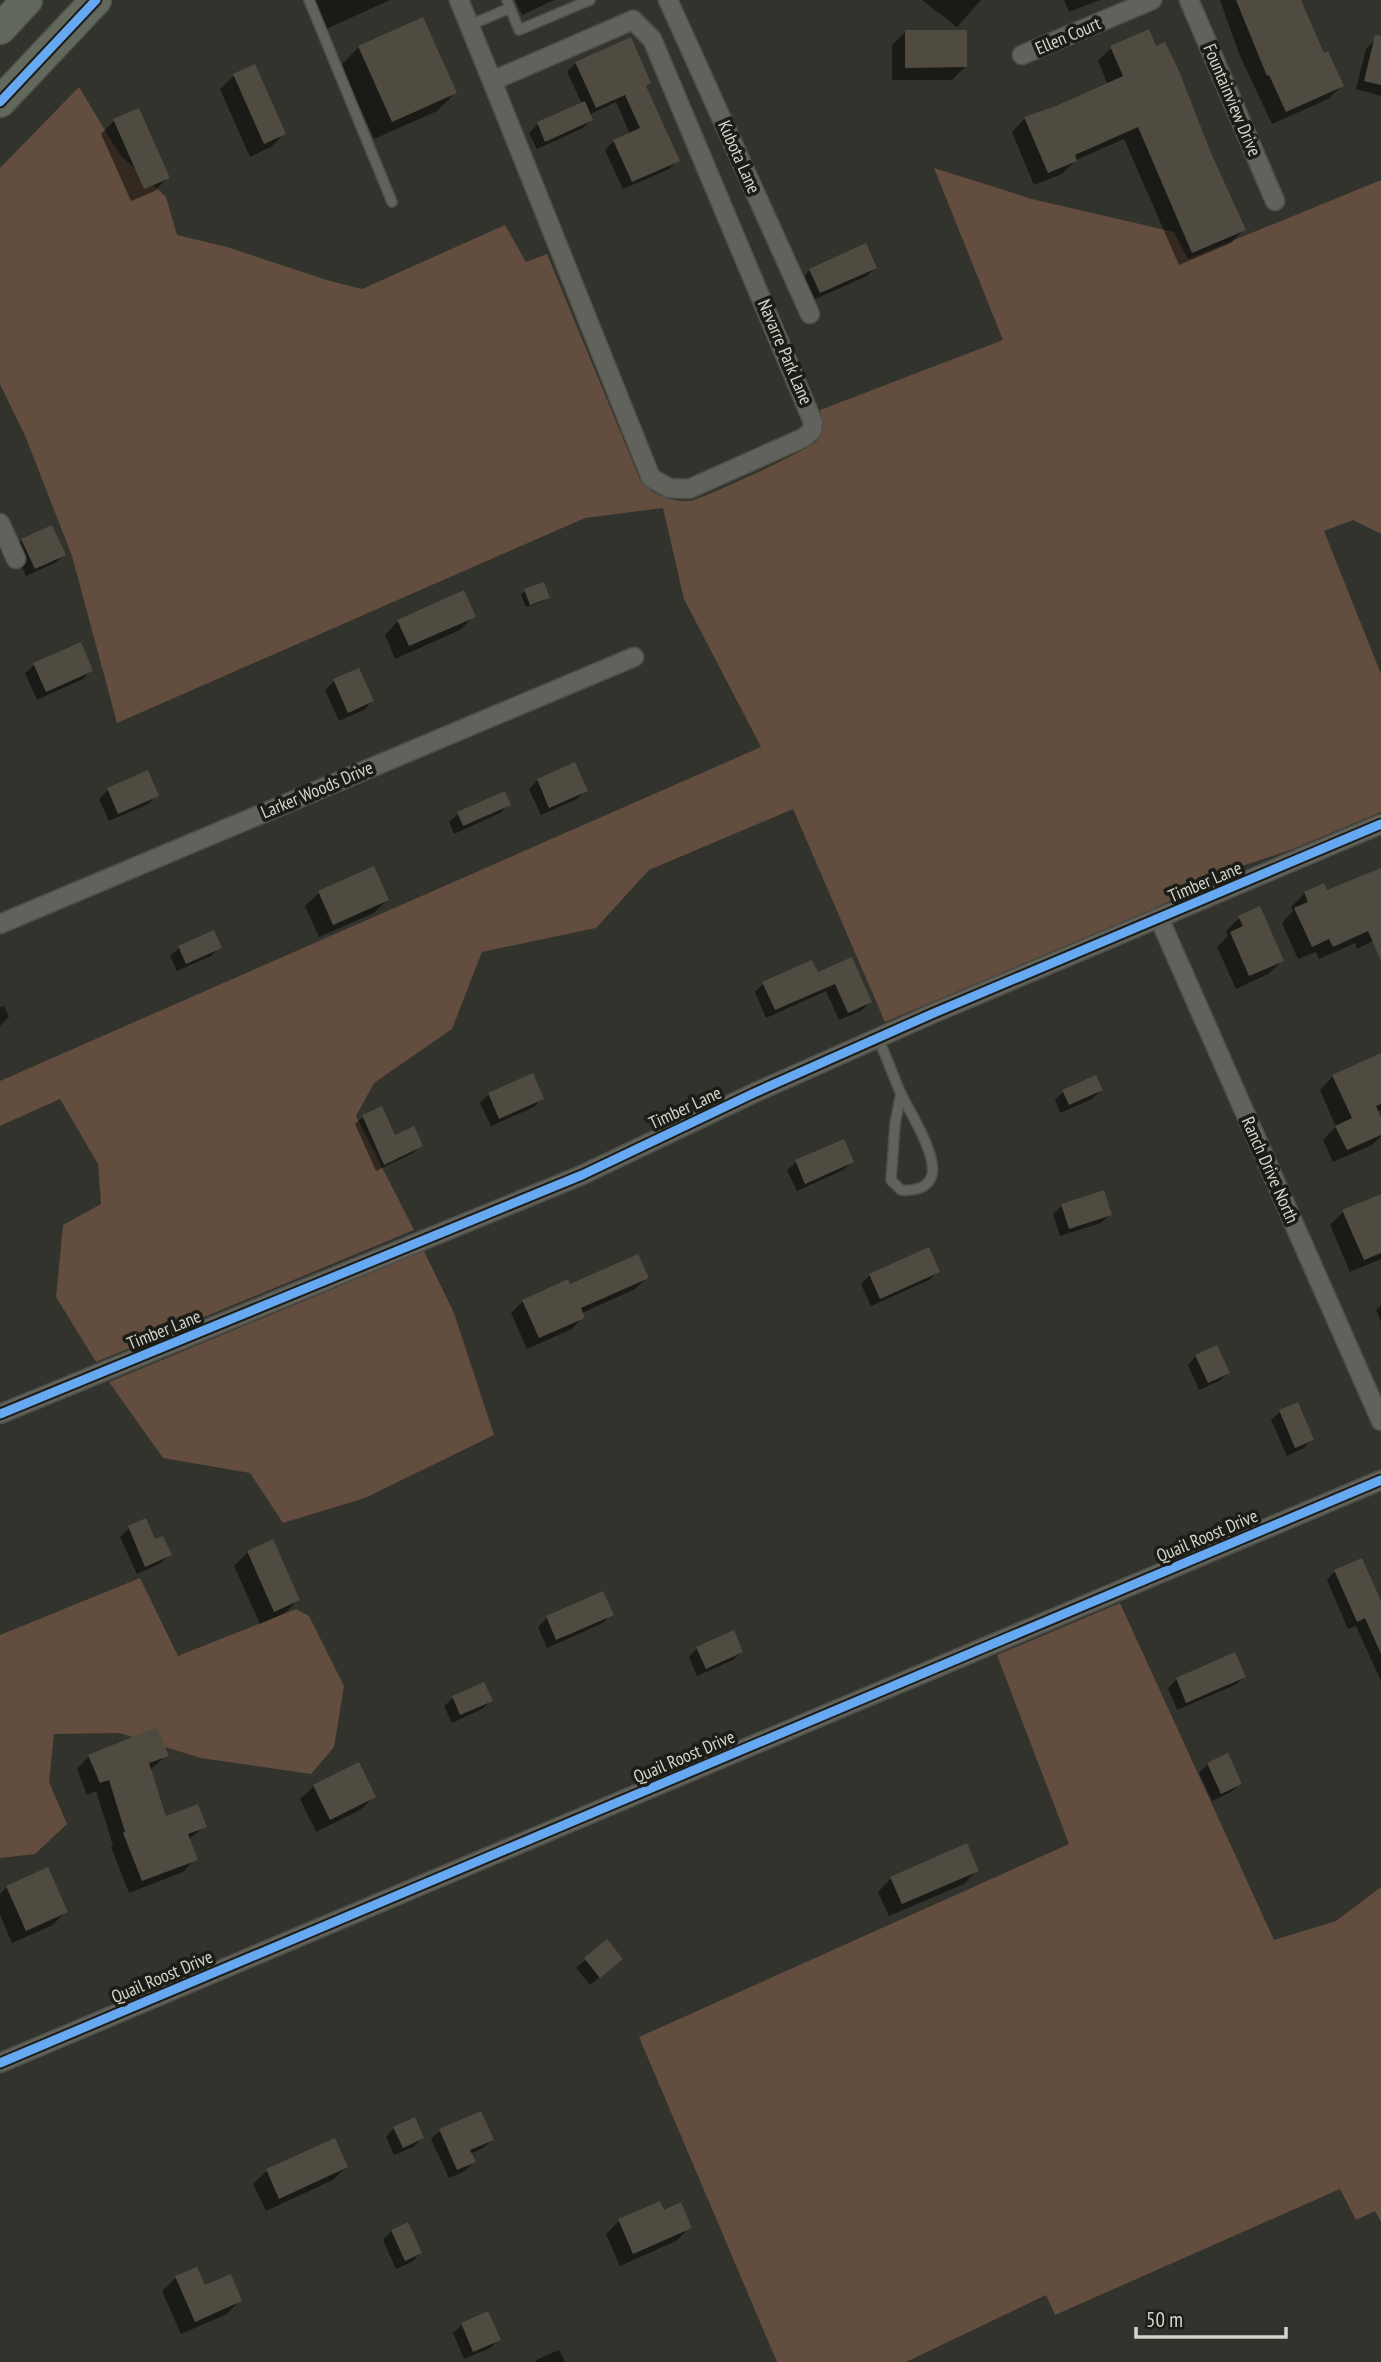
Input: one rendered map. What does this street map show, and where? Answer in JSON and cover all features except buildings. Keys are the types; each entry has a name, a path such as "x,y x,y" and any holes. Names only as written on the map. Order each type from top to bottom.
{"highway":[{"path":"0,29 27,0"},
{"path":"0,102 96,0"}],"street":[{"name":"Navarre Park Lane","path":"459,0 651,478 668,488 689,489 803,438 812,431 813,422 809,409 652,38 633,20 492,81"},
{"name":"Kubota Lane","path":"668,0 810,314"},
{"name":"Ellen Court","path":"1022,55 1152,0"},
{"name":"Fountainview Drive","path":"1189,0 1275,201"},
{"path":"0,523 16,559"},
{"name":"Larker Woods Drive","path":"0,923 634,657"},
{"name":"Timber Lane","path":"0,1414 582,1175 878,1038 1381,824"},
{"name":"Ranch Drive North","path":"1159,918 1381,1421"},
{"name":"Quail Roost Drive","path":"0,2063 1381,1480"}],"lane":[{"path":"309,0 392,202"},
{"path":"470,25 508,4 519,30 590,0"},
{"path":"878,1038 926,1144 932,1165 932,1176 927,1184 912,1191 901,1189 891,1180 895,1124 901,1093"}],"shaded area":[{"path":"79,87 120,155 166,197 177,235 227,247 362,289 505,225 526,262 547,254 641,482 657,494 683,501 713,492 810,446 817,441 822,430 820,410 1003,340 934,168 1032,199 1174,232 1188,259 1381,180 1381,534 1353,520 1324,531 1381,674 1381,812 1293,849 1245,865 1153,909 885,1022 793,809 649,870 596,928 482,952 452,1029 374,1083 356,1116 414,1230 96,1362 56,1297 63,1225 101,1204 98,1164 60,1099 0,1126 0,1081 761,747 684,599 663,508 585,518 117,723 72,556 26,438 0,384 0,168"},
{"path":"424,1251 454,1313 494,1435 365,1498 283,1523 250,1473 163,1458 109,1382"},
{"path":"140,1578 178,1656 296,1609 309,1616 344,1686 334,1747 311,1774 201,1758 119,1733 54,1734 49,1782 67,1824 35,1854 0,1858 0,1635"},
{"path":"1120,1603 1274,1940 1336,1921 1381,1887 1381,2222 1375,2211 1356,2220 1340,2189 1055,2315 1046,2295 906,2362 777,2362 639,2037 1069,1844 997,1655"}],"cycle path":[{"path":"0,102 96,0"},
{"path":"0,1414 582,1175 754,1093 934,1013 1381,824"},
{"path":"0,2063 1381,1480"}]}
